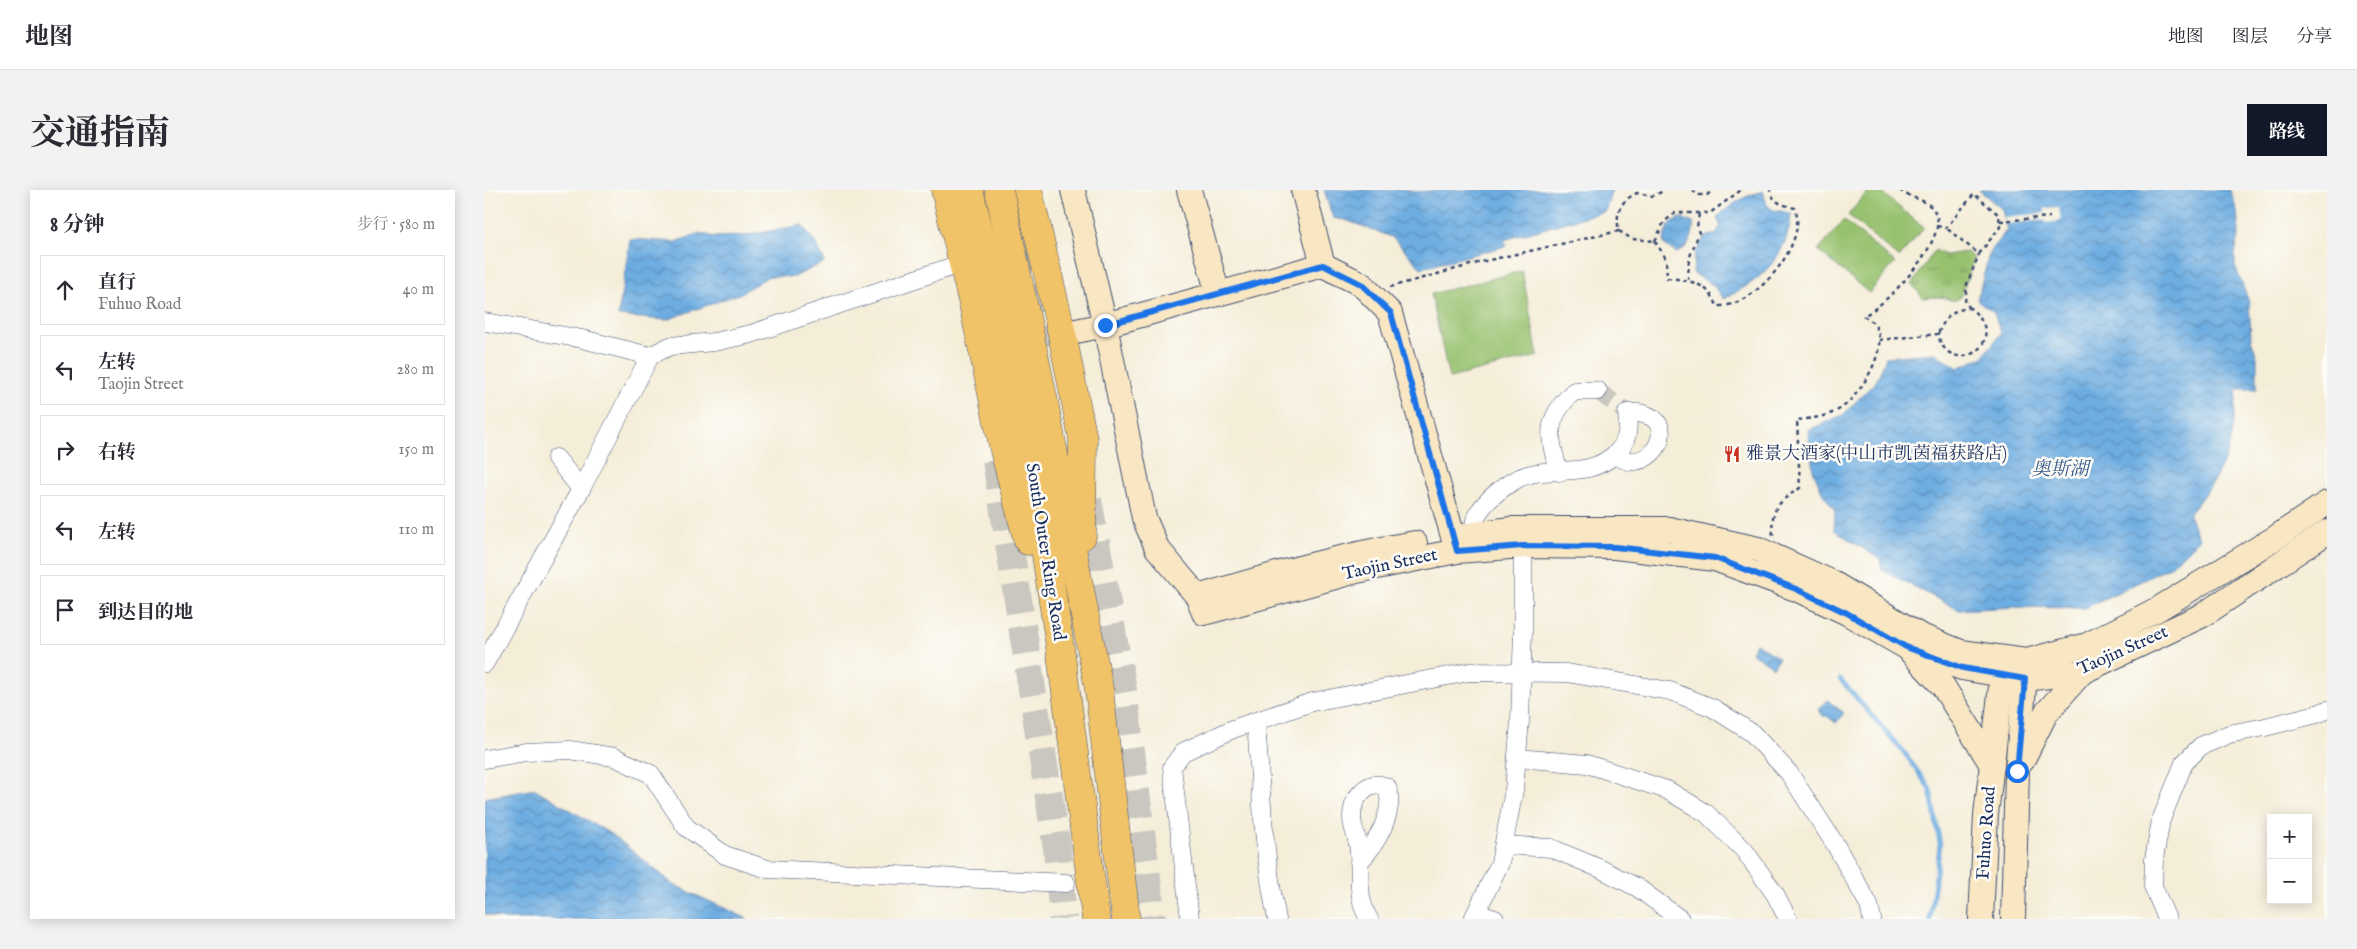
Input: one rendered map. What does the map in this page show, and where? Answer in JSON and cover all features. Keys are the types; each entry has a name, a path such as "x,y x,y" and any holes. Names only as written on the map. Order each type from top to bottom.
{"highway":[{"path":"945,190 1004,450 1039,589 1060,647"},
{"name":"South Outer Ring Road","path":"969,190 1005,330 1030,450 1060,647 1096,919"},
{"name":"South Outer Ring Road","path":"999,190 1043,397 1099,689 1126,919"},
{"path":"1028,190 1062,334 1083,440 1081,598"}],"street":[{"path":"1073,190 1105,325 1144,518 1157,548 1201,605 1283,571 1376,550 1461,541 1528,528 1669,529 1758,549 1831,582 1919,634 1961,652 2015,668"},
{"path":"1189,190 1218,294"},
{"path":"1303,190 1323,265"},
{"path":"485,662 581,489 650,356 670,346 714,342 751,334 963,263"},
{"path":"1062,334 1105,325 1323,265 1361,284 1391,313 1461,541"},
{"path":"485,322 582,339 650,356"},
{"path":"1559,472 1551,448 1551,427 1559,405 1574,391 1598,390"},
{"path":"1461,541 1493,496 1517,479 1559,472 1580,471 1605,464 1614,455"},
{"path":"556,458 581,489"},
{"name":"Taojin Street","path":"2015,668 2087,645 2158,609 2275,538 2327,503"},
{"name":"Taojin Street","path":"1461,541 1523,546 1615,547 1715,558 1796,589 1847,613 1906,647 1963,668 2015,668 2082,672 2203,614 2327,532"},
{"path":"1495,919 1475,916 1500,863 1514,790 1520,721 1523,546"},
{"path":"1906,647 1943,686 1992,765"},
{"name":"Fuhuo Road","path":"1981,919 1986,815 1992,765 2015,668"},
{"name":"Fuhuo Road","path":"2013,919 2017,771 2015,668"},
{"path":"1190,919 1172,767 1183,752 1233,729 1312,702 1406,682 1469,672 1521,672 1567,673 1670,691 1713,708 1752,733 1789,772 1835,844 1869,905 1872,919"},
{"path":"2017,771 2047,713 2082,672"},
{"path":"2167,919 2153,886 2154,859 2161,820 2184,763 2201,746 2229,734 2273,725 2327,710"},
{"path":"1257,721 1263,828 1269,883 1277,919"},
{"path":"485,759 526,752 570,750 614,757 651,774 686,827 725,855 767,869 1066,883"},
{"path":"1517,758 1587,764 1675,794 1706,813 1744,850 1775,894 1788,919"},
{"path":"1504,845 1551,848 1638,888 1681,919"},
{"path":"1359,862 1359,894 1369,919"}],"path":[{"path":"1655,240 1632,239 1619,230 1617,220 1619,208 1626,198 1637,193 1653,196 1665,190"},
{"path":"1693,190 1697,195 1707,195 1713,190"},
{"path":"1655,240 1663,222 1675,213 1710,213 1741,190"},
{"path":"1655,240 1666,259 1667,278 1688,280 1713,295 1717,306 1726,307 1746,299 1778,268 1795,235 1798,218 1795,208 1778,203 1771,196 1770,190"},
{"path":"1773,537 1771,523 1773,511 1785,498 1800,488 1797,420 1829,416 1844,406 1871,372 1879,340 1877,326 1871,319 1863,316 1885,301 1902,284 1931,244 1937,226 1937,216 1929,203 1920,198 1907,196 1900,190"},
{"path":"1947,228 1973,194 1999,215 2000,226 1979,254 1967,284 1965,302 1981,317 1986,326 1986,338 1976,352 1964,357 1952,355 1943,349 1938,334 1942,323 1960,308 1970,308"},
{"path":"1688,280 1689,259 1699,234 1697,227 1699,214"},
{"path":"2000,221 2050,217"},
{"path":"1937,226 1947,228 1979,254"},
{"path":"1369,292 1485,261 1619,230"},
{"path":"1879,340 1938,334"}],"green space":[{"path":"1869,190 1879,190 1924,228 1899,258 1848,215"},
{"path":"1844,220 1895,263 1869,293 1818,250"},
{"path":"1935,250 1945,255 1967,252 1974,258 1961,297 1958,299 1953,300 1941,297 1923,298 1912,284"},
{"path":"1522,271 1538,356 1449,378 1431,294"}],"water":[{"path":"1324,190 1404,190 1416,192 1439,190 1612,190 1605,211 1504,240 1506,246 1421,268 1392,237 1345,220 1333,218"},
{"name":"奥斯湖","path":"1979,190 2230,190 2237,211 2239,234 2235,253 2235,266 2249,302 2251,339 2257,357 2257,389 2237,389 2233,428 2225,460 2216,477 2189,515 2199,539 2170,567 2085,608 2014,607 1959,610 1882,570 1880,559 1834,530 1835,510 1823,494 1813,470 1808,430 1843,415 1877,380 1886,357 1935,353 1958,368 1983,357 2001,333 1994,312 1977,300 1990,251 2007,230 2002,209"},
{"path":"1763,191 1767,205 1773,210 1791,213 1785,242 1770,266 1760,276 1723,299 1713,285 1693,273 1695,254 1705,237 1716,234 1721,226 1717,218 1722,213 1744,198"},
{"path":"1682,218 1693,223 1693,233 1687,245 1676,253 1664,244 1665,235 1668,227 1674,221"},
{"path":"802,225 815,242 825,262 794,277 769,276 739,294 666,320 618,316 630,239 676,242 700,233 714,237 743,236"},
{"path":"1756,643 1779,658 1773,667 1751,652"},
{"path":"1827,700 1844,713 1836,723 1827,716 1823,716 1819,710"},
{"path":"535,789 614,836 674,885 748,919 505,919 485,914 485,798"}],"pier":[{"path":"2059,207 2061,221 2046,223 2045,220 2005,224 2004,217 2045,213 2045,208"}],"waterway":[{"path":"1840,679 1906,755 1930,789 1940,844 1930,919"}],"tunnel":[{"path":"1020,245 1054,344"},
{"path":"1598,391 1627,413"},
{"path":"996,460 1057,848 1063,919"},
{"path":"1088,500 1124,696 1152,919"}],"place":[{"name":"雅景大酒家(中山市凯茵福获路店)","path":"1732,454"}],"route":[{"path":"1105,325 1323,265 1361,284 1391,313 1457,551 1523,546 1615,547 1715,558 1796,589 1847,613 1906,647 1963,668 2025,679 2017,771"}]}
